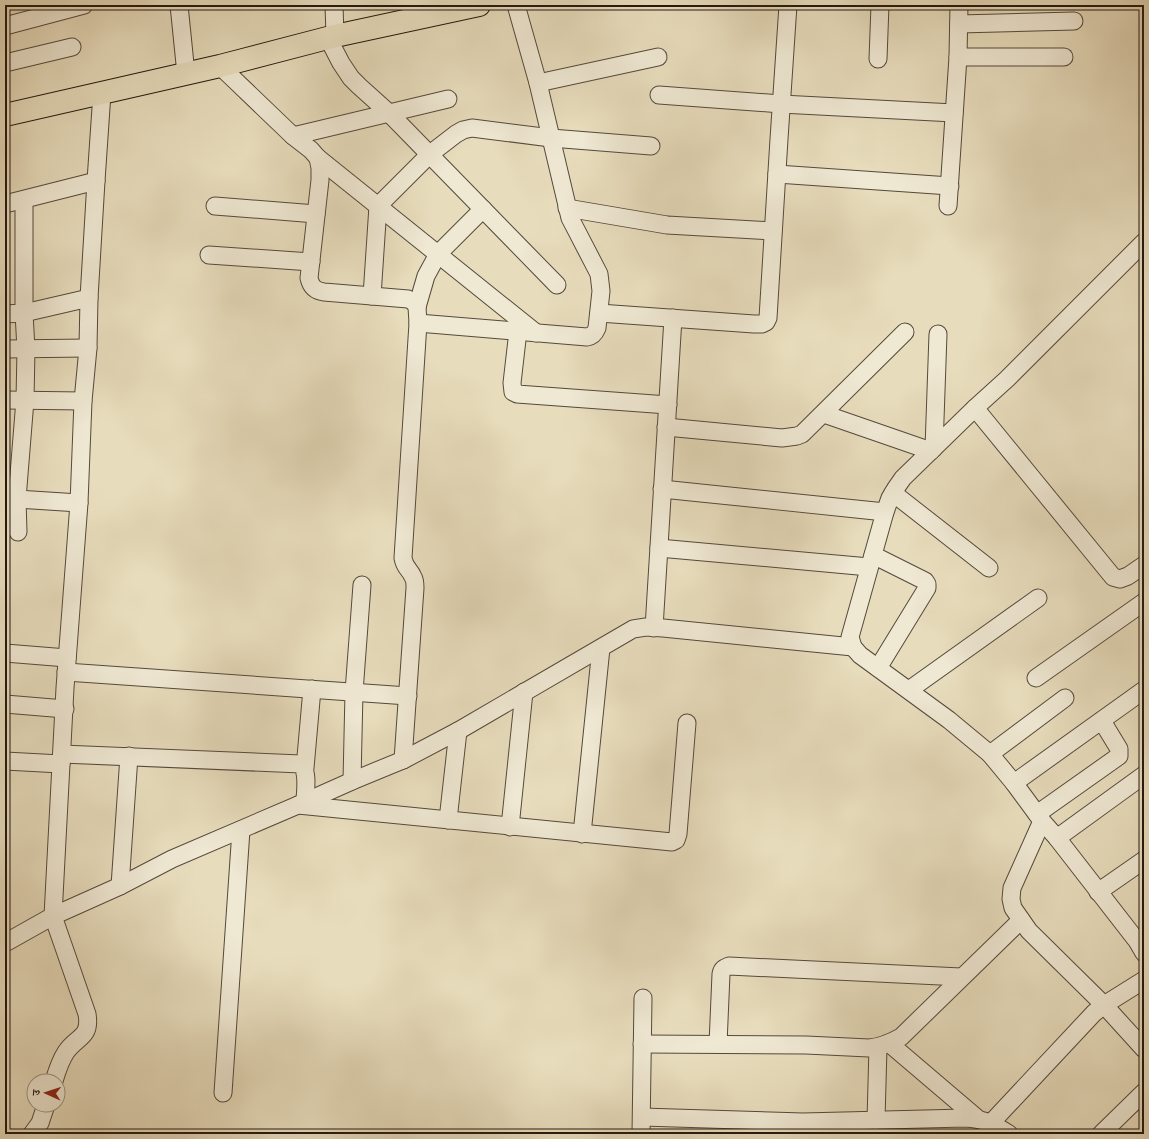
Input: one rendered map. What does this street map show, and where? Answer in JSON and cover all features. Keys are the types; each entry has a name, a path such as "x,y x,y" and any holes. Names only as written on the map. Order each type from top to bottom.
{"main road":[{"path":"7,110 102,93 220,66 452,8 479,5"}],"street":[{"path":"5,26 84,5"},
{"path":"179,5 186,74"},
{"path":"334,5 332,37 341,63 351,78 430,154 557,285"},
{"path":"418,315 518,331 587,337 595,334 597,328 601,291 599,274 574,228 567,208 538,83 516,5"},
{"path":"599,313 754,324 762,324 766,322 768,318 788,5"},
{"path":"878,59 880,5"},
{"path":"948,206 958,58 959,5"},
{"path":"959,24 1074,21"},
{"path":"5,63 72,47"},
{"path":"538,83 658,57"},
{"path":"958,58 1064,57"},
{"path":"220,66 318,158 536,333"},
{"path":"57,1073 66,1051 86,1032 88,1022 87,1014 53,916 64,709 79,503 83,401 88,348 89,298 102,93"},
{"path":"659,95 954,114"},
{"path":"293,136 448,98"},
{"path":"372,296 378,206 430,154 463,130 472,128 551,138 651,146"},
{"path":"318,158 320,180 309,278 314,289 319,292 408,300 414,302 418,315"},
{"path":"777,174 950,186"},
{"path":"5,204 96,181"},
{"path":"18,532 11,499 13,452 24,400 26,349 24,313 24,200"},
{"path":"215,206 316,214"},
{"path":"567,208 667,225 773,231"},
{"path":"403,760 415,588 414,578 406,568 403,558 418,315 426,276 438,254 483,209"},
{"path":"1142,943 1098,892 990,754 949,720 860,655 853,647 850,637 885,512 890,498 903,478 1007,379 1144,242"},
{"path":"209,255 311,262"},
{"path":"5,314 24,313 89,298"},
{"path":"654,628 673,318"},
{"path":"518,331 512,388 513,392 517,394 668,405"},
{"path":"666,427 789,438 802,434 824,414 905,332"},
{"path":"933,450 938,334"},
{"path":"5,349 88,348"},
{"path":"5,400 83,401"},
{"path":"975,408 1113,577 1120,579 1128,576 1144,564"},
{"path":"824,414 933,450"},
{"path":"662,489 885,512"},
{"path":"893,493 989,568"},
{"path":"11,499 79,503"},
{"path":"659,548 871,561 925,581 928,588 878,668"},
{"path":"352,781 354,692 362,585"},
{"path":"909,690 1038,598"},
{"path":"1036,678 1144,602"},
{"path":"5,943 53,916 120,886 172,859 403,760 458,731 633,629 646,627 853,647"},
{"path":"582,834 601,648"},
{"path":"5,654 67,665 312,689 408,696"},
{"path":"301,804 312,689"},
{"path":"1014,783 1144,690"},
{"path":"510,827 524,692"},
{"path":"990,754 1065,698"},
{"path":"5,704 64,709"},
{"path":"1102,720 1119,749 1119,756 1040,817 1012,888 1011,899 1013,908 1029,931 1104,1005 1144,1049"},
{"path":"301,804 510,827 667,843 672,842 676,840 678,834 687,723"},
{"path":"448,820 458,731"},
{"path":"5,761 129,756 296,763 301,764 305,768"},
{"path":"120,886 129,756"},
{"path":"1057,838 1144,775"},
{"path":"223,1093 241,830"},
{"path":"1098,892 1144,860"},
{"path":"642,1044 806,1045 869,1048 884,1046 901,1037 961,976 1021,920"},
{"path":"718,1044 721,974 724,968 729,966 961,976"},
{"path":"995,1128 1083,1025 1104,1005 1144,980"},
{"path":"643,998 641,1126 803,1128 881,1125 965,1118 995,1128"},
{"path":"881,1125 884,1046"},
{"path":"884,1046 995,1128"},
{"path":"1101,1134 1144,1092"},
{"path":"32,1134 40,1123 43,1113"}]}
